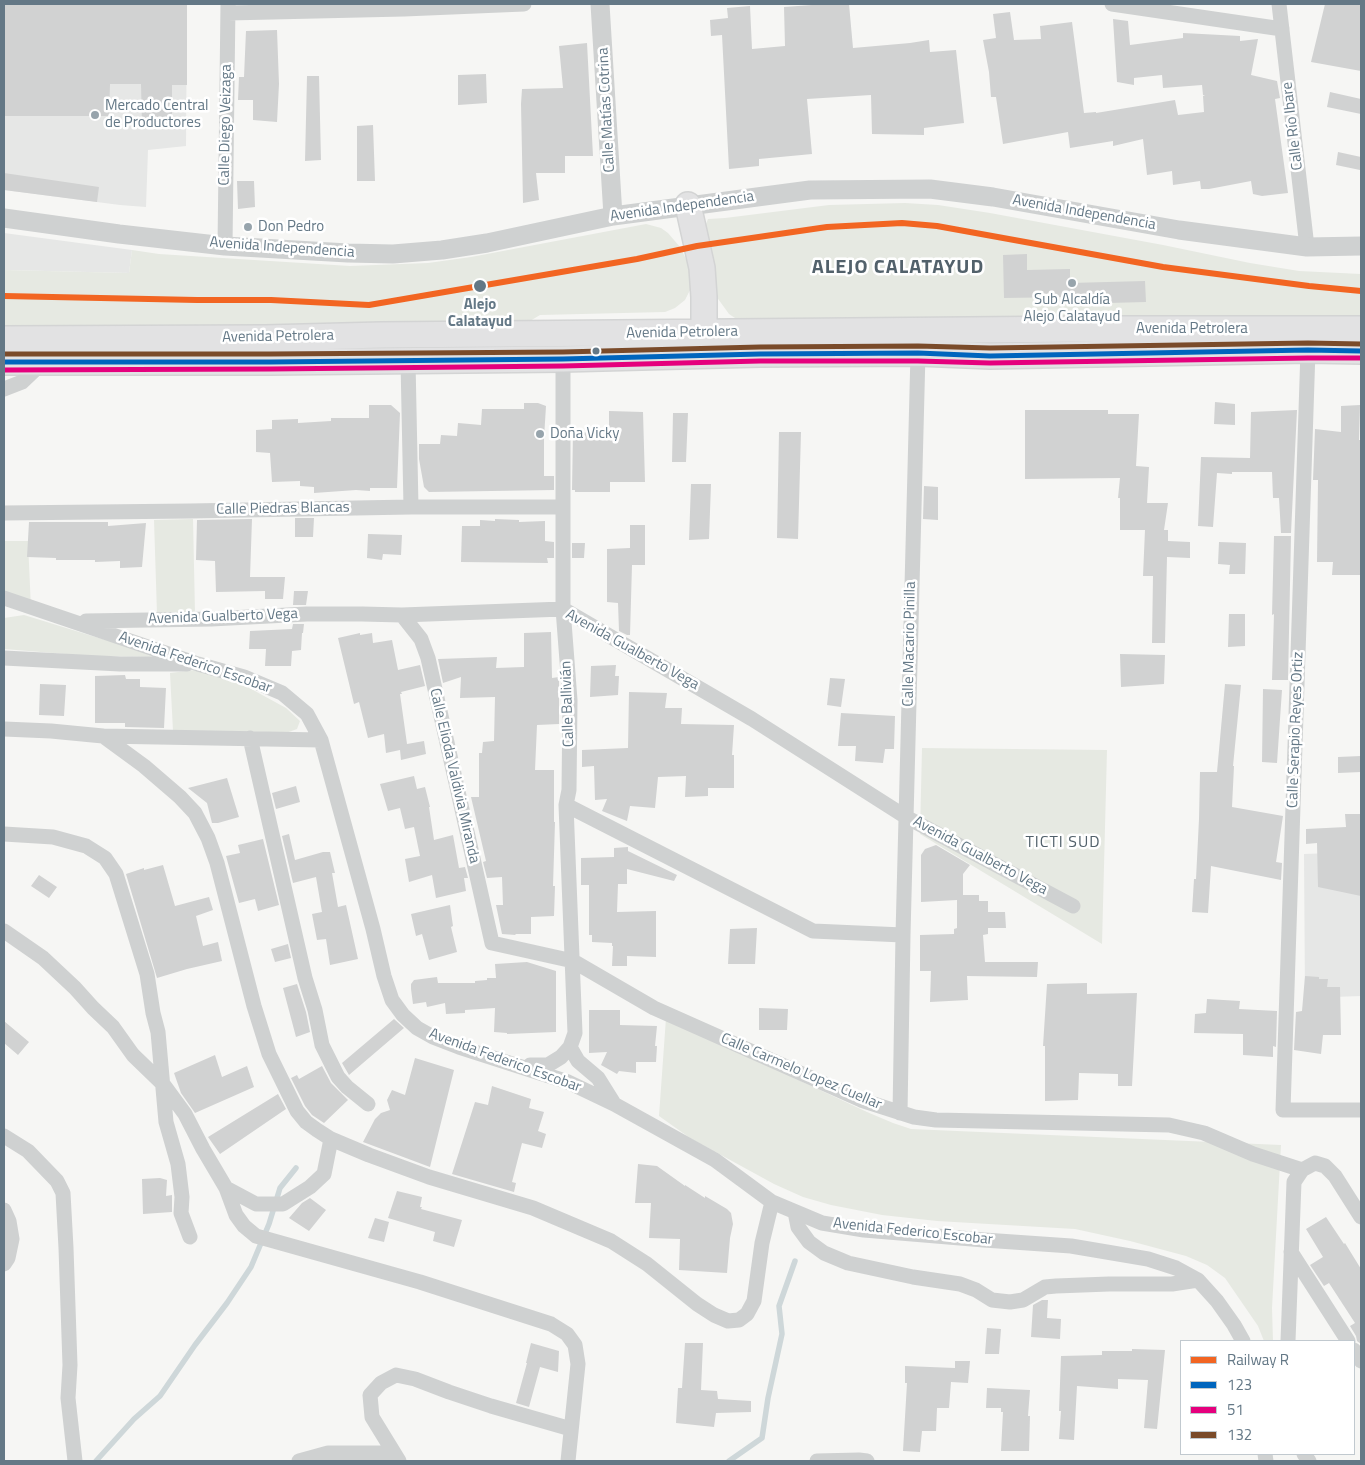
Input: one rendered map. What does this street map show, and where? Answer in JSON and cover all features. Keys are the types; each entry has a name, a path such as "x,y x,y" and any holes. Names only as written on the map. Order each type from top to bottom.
{"highway":[{"path":"688,206 702,268 704,333"},
{"name":"Avenida Petrolera","path":"4,339 1086,329 1361,329"},
{"name":"Avenida Petrolera","path":"4,362 562,359 760,354 918,353 990,356 1308,350 1361,351"}],"street":[{"path":"228,8 404,9 524,4"},
{"name":"Calle Matías Cotrina","path":"600,4 613,216"},
{"path":"1112,4 1282,29"},
{"name":"Calle Río Ibare","path":"1279,4 1307,247"},
{"name":"Calle Diego Veizaga","path":"225,246 228,8"},
{"name":"Avenida Independencia","path":"4,218 225,246 393,254 442,250 487,243 613,216 810,190 930,190 993,197 1179,230 1307,247 1361,246"},
{"name":"Calle Serapio Reyes Ortiz","path":"1308,350 1283,1110 1361,1110"},
{"name":"Calle Macario Pinilla","path":"900,1113 918,353"},
{"name":"Calle Ballivián","path":"562,359 563,610 570,700 569,790 566,805 575,1033 570,1047"},
{"path":"408,360 411,507"},
{"path":"4,389 22,382 42,363"},
{"name":"Calle Piedras Blancas","path":"4,513 411,507 562,507"},
{"name":"Avenida Federico Escobar","path":"4,598 198,664 244,677 282,693 306,714 321,740 392,1000 403,1015 417,1028 459,1047 568,1082 614,1104 714,1160 772,1202 822,1223 864,1230 1071,1246 1148,1260 1176,1268 1198,1280 1218,1301 1242,1340"},
{"path":"4,605 27,606"},
{"name":"Avenida Gualberto Vega","path":"72,621 212,619 307,614 402,615 563,610 752,719 906,817 1073,906"},
{"name":"Calle Elioda Valdivia Miranda","path":"402,615 421,640 428,658 492,943"},
{"path":"4,658 120,664 198,664"},
{"path":"4,729 103,736 321,740"},
{"path":"103,736 144,766 180,797 195,813 208,838 217,863 268,1054 297,1111 306,1122 331,1139 369,1155 429,1176 533,1208 612,1241 647,1264 714,1315 728,1321 739,1320 747,1314 754,1301 762,1243 772,1202"},
{"path":"250,738 322,1045 338,1077 368,1104"},
{"path":"566,805 813,931 903,935"},
{"path":"4,834 53,837 86,846 105,858 116,874 147,974 159,1046 166,1122 178,1164 182,1197 181,1214 190,1237"},
{"path":"4,931 43,958 75,988 113,1027 132,1055 163,1084 185,1114 226,1188 236,1215 244,1226 256,1236 420,1282 551,1324 567,1334 575,1345 578,1364 568,1461"},
{"name":"Calle Carmelo Lopez Cuellar","path":"492,943 573,961 654,1008 861,1100 914,1117 936,1120 1169,1125 1204,1133 1253,1154 1302,1170"},
{"path":"132,1055 146,1058 153,1055 159,1046"},
{"path":"515,1065 548,1065 561,1057 570,1047 578,1061 598,1078 614,1104"},
{"path":"4,1136 28,1151 57,1181 63,1193 70,1364 68,1398 75,1461"},
{"path":"226,1188 256,1204 283,1204 310,1187 324,1174 331,1139"},
{"path":"1288,1340 1294,1182 1302,1170 1314,1164 1325,1166 1335,1176 1361,1217"},
{"path":"4,1210 9,1221 12,1239 8,1258 4,1264"},
{"path":"795,1212 798,1227 809,1242 824,1253 848,1263 912,1278 960,1284 976,1290 992,1300 1010,1302 1022,1300 1050,1286 1172,1284 1198,1280"},
{"path":"1291,1252 1347,1340"},
{"path":"397,1461 372,1416 370,1395 382,1383 396,1376 415,1379 490,1406 572,1429"},
{"path":"300,1461 328,1453 380,1453 397,1461"},
{"path":"817,1461 867,1461"}],"shaded area":[{"name":"Mercado Central de Productores","path":"4,4 187,4 186,146 148,150 146,207 4,190"},
{"path":"905,203 938,205 990,213 1299,271 1361,274 1361,320 738,320 729,314 716,296 706,224 708,219 829,205"},
{"path":"646,224 661,228 668,233 680,247 688,263 691,288 685,300 675,308 665,312 540,315 525,324 412,323 4,328 4,270 129,273 132,250 159,254 350,266 428,263 471,257"},
{"path":"4,233 132,250 129,273 4,270"},
{"path":"193,519 195,613 157,614 154,520"},
{"path":"4,541 28,541 31,609 4,601"},
{"path":"24,615 164,657 90,656 4,649 4,618"},
{"path":"194,670 244,685 286,708 300,721 297,729 286,733 173,731 170,673"},
{"path":"922,748 1107,750 1102,944 920,834"},
{"path":"1361,852 1361,996 1305,998 1304,854"},
{"path":"666,1018 867,1112 911,1129 1281,1145 1272,1308 1273,1340 1264,1340 1258,1326 1225,1278 1207,1265 1186,1256 1075,1229 937,1221 882,1215 831,1205 803,1197 774,1184 690,1138 659,1116"}],"building":[{"path":"4,4 187,4 187,85 172,85 172,125 142,125 141,84 110,84 109,116 4,116"},
{"path":"849,4 853,48 929,40 930,52 956,50 964,123 924,128 924,135 872,134 871,95 807,99 812,154 759,159 759,166 729,169 722,35 711,36 710,20 728,18 727,8 750,6 752,49 785,46 784,7"},
{"path":"1325,4 1361,4 1361,71 1311,62"},
{"path":"1010,12 1014,40 1041,39 1040,26 1072,22 1084,113 1096,113 1175,100 1178,115 1204,112 1203,96 1205,95 1203,95 1202,85 1163,88 1162,75 1134,78 1134,85 1117,82 1113,19 1128,21 1130,45 1183,38 1183,33 1240,36 1240,41 1258,39 1251,75 1277,81 1280,98 1275,99 1288,193 1262,196 1253,194 1251,181 1209,189 1201,189 1200,181 1173,185 1172,171 1147,175 1143,139 1113,146 1113,141 1070,148 1068,132 1003,144 996,97 991,97 983,40 996,38 993,14"},
{"path":"277,30 279,84 277,122 253,120 253,100 238,100 239,77 244,77 246,31"},
{"path":"587,43 593,156 565,156 565,173 536,173 539,200 523,203 522,89 563,88 559,46"},
{"path":"486,74 487,103 458,105 458,75"},
{"path":"307,76 319,76 321,160 305,161"},
{"path":"1330,92 1361,99 1361,114 1327,107"},
{"path":"373,125 375,181 357,181 357,126"},
{"path":"1338,152 1361,157 1360,170 1336,165"},
{"path":"4,173 99,187 97,202 4,190"},
{"path":"237,181 254,181 255,207 238,209"},
{"path":"1027,254 1027,270 1070,269 1070,283 1145,281 1146,302 1070,304 1070,297 1004,298 1003,255"},
{"path":"1215,402 1235,404 1235,425 1214,424"},
{"path":"524,403 538,403 546,406 544,476 554,476 554,490 429,492 424,487 419,459 419,444 440,444 441,435 457,436 458,423 481,425 482,409 524,409"},
{"path":"369,405 391,405 400,413 397,488 370,488 370,491 314,493 314,487 300,486 300,481 272,482 270,453 256,452 256,430 272,429 272,420 298,419 298,423 331,421 331,418 369,418"},
{"path":"1360,405 1361,575 1332,575 1333,562 1317,562 1318,480 1313,480 1315,429 1341,432 1341,406"},
{"path":"1025,410 1108,410 1108,414 1139,414 1136,466 1149,467 1147,503 1168,503 1164,530 1168,530 1168,541 1190,542 1190,558 1167,557 1165,643 1152,643 1153,576 1143,576 1145,530 1120,530 1120,498 1118,498 1120,478 1025,479"},
{"path":"1297,410 1291,533 1281,533 1279,498 1273,498 1272,472 1217,473 1213,527 1198,526 1201,457 1250,458 1251,412"},
{"path":"609,411 643,412 645,482 610,482 610,492 575,492 575,490 572,490 573,432 609,433"},
{"path":"673,413 688,413 686,462 672,462"},
{"path":"779,432 801,432 798,539 777,538"},
{"path":"691,484 711,484 709,539 689,540"},
{"path":"924,486 938,487 938,520 923,519"},
{"path":"295,518 314,518 313,537 295,537"},
{"path":"252,519 250,577 285,577 283,599 265,599 265,591 216,592 215,561 196,560 197,520"},
{"path":"495,519 519,520 519,522 545,521 545,541 554,542 554,558 547,558 548,563 461,562 462,526 480,526 480,520 495,521"},
{"path":"29,522 108,522 108,526 146,523 142,567 120,568 120,561 95,562 95,560 56,560 56,558 27,557"},
{"path":"630,525 645,525 645,565 632,565 630,635 627,635 619,631 618,603 607,602 607,549 630,548"},
{"path":"368,534 402,535 401,555 383,554 382,560 367,558"},
{"path":"1274,536 1291,536 1288,680 1272,680"},
{"path":"1219,542 1246,543 1245,574 1229,574 1230,565 1218,564"},
{"path":"572,543 585,543 584,558 572,558"},
{"path":"294,591 308,591 306,605 293,605"},
{"path":"1229,614 1245,614 1245,646 1228,647"},
{"path":"293,624 304,624 301,650 292,651 291,666 265,666 266,649 249,649 250,631 292,629"},
{"path":"551,632 552,678 559,677 559,724 537,725 535,770 554,770 554,916 531,917 531,934 502,934 496,905 503,905 502,877 487,878 483,862 486,861 471,797 479,797 479,753 482,753 483,742 494,741 495,697 460,698 461,677 443,683 438,659 497,657 496,668 524,667 524,633"},
{"path":"360,633 360,635 372,633 373,643 392,640 398,670 420,665 425,686 401,692 402,694 400,694 407,744 424,741 426,754 401,760 400,750 386,753 384,734 368,738 359,702 354,704 338,638"},
{"path":"1120,654 1165,655 1164,684 1121,687"},
{"path":"616,665 615,676 619,676 618,695 590,697 591,666"},
{"path":"125,675 126,679 140,679 140,687 166,688 164,728 125,727 125,723 95,723 95,676"},
{"path":"830,678 845,679 841,707 827,705"},
{"path":"40,684 66,685 64,716 39,715"},
{"path":"1225,684 1241,685 1233,766 1232,807 1283,816 1276,862 1282,863 1281,880 1211,866 1208,913 1192,912 1194,879 1196,879 1200,772 1217,772"},
{"path":"1263,689 1282,690 1277,763 1262,762"},
{"path":"629,692 667,693 665,708 682,708 681,724 734,725 732,755 734,755 734,788 708,788 708,796 685,797 686,776 658,777 655,808 630,806 627,821 602,811 607,799 595,800 594,766 582,767 582,750 628,748"},
{"path":"841,713 895,716 894,749 885,749 883,763 855,761 856,746 838,746"},
{"path":"1361,756 1361,772 1338,773 1338,757"},
{"path":"414,776 417,789 425,787 430,807 434,840 453,835 459,868 465,867 468,878 464,878 466,891 436,898 432,875 409,882 405,859 420,856 414,827 405,829 400,808 388,811 380,784"},
{"path":"227,778 239,817 212,823 207,803 188,788"},
{"path":"296,786 300,802 276,809 272,793"},
{"path":"1345,814 1361,814 1361,896 1318,887 1317,843 1306,844 1306,829 1346,827"},
{"path":"289,834 295,860 323,852 330,852 335,873 332,873 338,907 346,905 358,959 330,965 326,939 317,940 312,914 322,912 316,877 293,883 282,836"},
{"path":"263,839 279,905 258,911 255,899 239,903 226,856 240,853 238,845"},
{"path":"936,845 970,865 963,874 963,895 979,895 979,901 988,901 988,912 1005,912 1006,928 988,928 988,934 983,935 985,962 1038,962 1037,977 967,976 968,1000 930,1002 931,971 920,971 920,935 954,934 954,929 957,928 957,900 921,902 921,855 925,849"},
{"path":"628,847 628,851 677,875 674,881 627,869 627,884 618,884 617,912 656,911 656,957 627,956 627,966 612,966 612,943 592,942 592,935 589,935 589,885 581,885 581,858 614,857 614,848"},
{"path":"163,865 175,906 209,897 213,910 196,916 203,946 218,942 222,961 157,978 126,874 144,868 144,870"},
{"path":"39,875 57,887 49,898 31,886"},
{"path":"450,905 453,926 451,927 457,952 429,960 422,934 416,936 411,914"},
{"path":"757,928 755,964 728,964 730,929"},
{"path":"288,944 291,958 275,962 271,949"},
{"path":"527,962 556,971 556,1032 507,1034 494,1032 495,1008 465,1010 465,1013 446,1014 445,1003 427,1007 426,1002 413,1004 411,984 414,980 437,977 438,983 475,983 475,981 487,980 487,978 496,978 495,964"},
{"path":"1305,976 1328,979 1327,987 1340,987 1341,1035 1323,1035 1321,1054 1294,1050 1296,1012 1302,1011"},
{"path":"1087,983 1087,994 1137,993 1132,1086 1118,1086 1118,1074 1079,1073 1078,1100 1045,1101 1045,1046 1043,1046 1047,984"},
{"path":"297,984 310,1032 296,1037 283,988"},
{"path":"1207,999 1240,1001 1239,1009 1277,1011 1276,1047 1273,1046 1273,1057 1243,1055 1243,1034 1194,1033 1195,1014 1206,1013"},
{"path":"759,1008 788,1009 787,1030 759,1030"},
{"path":"589,1010 620,1010 620,1025 657,1026 656,1062 636,1062 636,1073 619,1071 617,1074 601,1065 607,1052 589,1053"},
{"path":"394,1019 404,1028 349,1075 342,1063"},
{"path":"4,1021 29,1042 18,1055 4,1043"},
{"path":"215,1055 222,1077 247,1066 254,1087 195,1113 181,1093 174,1073"},
{"path":"415,1058 454,1070 430,1167 363,1142 375,1119 381,1113 390,1110 387,1100 392,1090 405,1095"},
{"path":"322,1066 331,1083 348,1100 324,1123 312,1115 305,1106 291,1078 297,1075 299,1079"},
{"path":"492,1086 531,1099 529,1108 544,1112 538,1131 546,1134 542,1148 522,1143 512,1182 516,1183 514,1192 452,1174 475,1102 488,1105"},
{"path":"278,1094 286,1109 220,1154 208,1137"},
{"path":"638,1164 657,1166 685,1186 731,1213 733,1224 727,1273 679,1270 680,1239 649,1238 651,1203 635,1203"},
{"path":"160,1178 167,1180 166,1196 172,1195 172,1212 143,1214 142,1179"},
{"path":"397,1191 422,1197 421,1209 462,1220 454,1247 433,1241 435,1232 388,1218"},
{"path":"310,1198 326,1210 309,1231 289,1218 302,1203"},
{"path":"1326,1217 1361,1269 1361,1344 1357,1341 1350,1326 1355,1323 1329,1283 1324,1286 1310,1265 1323,1257 1306,1229"},
{"path":"375,1218 389,1222 384,1242 368,1238"},
{"path":"1042,1300 1048,1300 1047,1318 1061,1319 1060,1339 1031,1337 1033,1305"},
{"path":"987,1328 1001,1329 999,1354 985,1354"},
{"path":"531,1343 559,1351 558,1372 540,1367 529,1407 516,1403"},
{"path":"685,1343 703,1343 701,1390 717,1391 718,1399 751,1401 751,1412 716,1413 714,1427 676,1423 678,1388 682,1388"},
{"path":"1132,1349 1165,1350 1157,1429 1144,1428 1148,1380 1118,1379 1118,1389 1077,1386 1074,1440 1059,1439 1061,1356 1102,1355 1102,1351 1132,1351"},
{"path":"955,1361 970,1361 968,1383 951,1382 949,1408 937,1408 936,1431 922,1431 920,1452 903,1451 907,1383 905,1383 905,1366 955,1368"},
{"path":"987,1388 1030,1390 1028,1416 1030,1416 1029,1451 1001,1451 1003,1412 1001,1412 1001,1408 986,1408"}],"waterway":[{"path":"96,1461 134,1419 160,1396 227,1303 251,1267 269,1224 280,1188 296,1168"},
{"path":"729,1461 762,1438 768,1398 782,1334 779,1306 795,1261"}],"rail line":[{"name":"R","path":"4,296 271,300 369,305 637,259 697,246 827,227 902,223 937,226 1163,267 1361,291"}],"transit line":[{"name":"132","path":"4,354 563,352 760,347 918,346 990,348 1308,343 1361,344"},
{"name":"123","path":"4,362 270,362 563,359 760,354 918,353 990,356 1308,350 1361,351"},
{"name":"51","path":"4,370 563,366 760,361 990,363 1361,358"}],"place":[{"name":"Mercado Central de Productores","path":"95,115"},
{"name":"Don Pedro","path":"248,227"},
{"name":"Sub Alcaldía Alejo Calatayud","path":"1072,283"},
{"name":"Alejo Calatayud","path":"480,286"},
{"name":"Doña Vicky","path":"540,434"}],"district":[{"name":"ALEJO CALATAYUD","path":"898,268"},
{"name":"TICTI SUD","path":"1063,843"}]}
